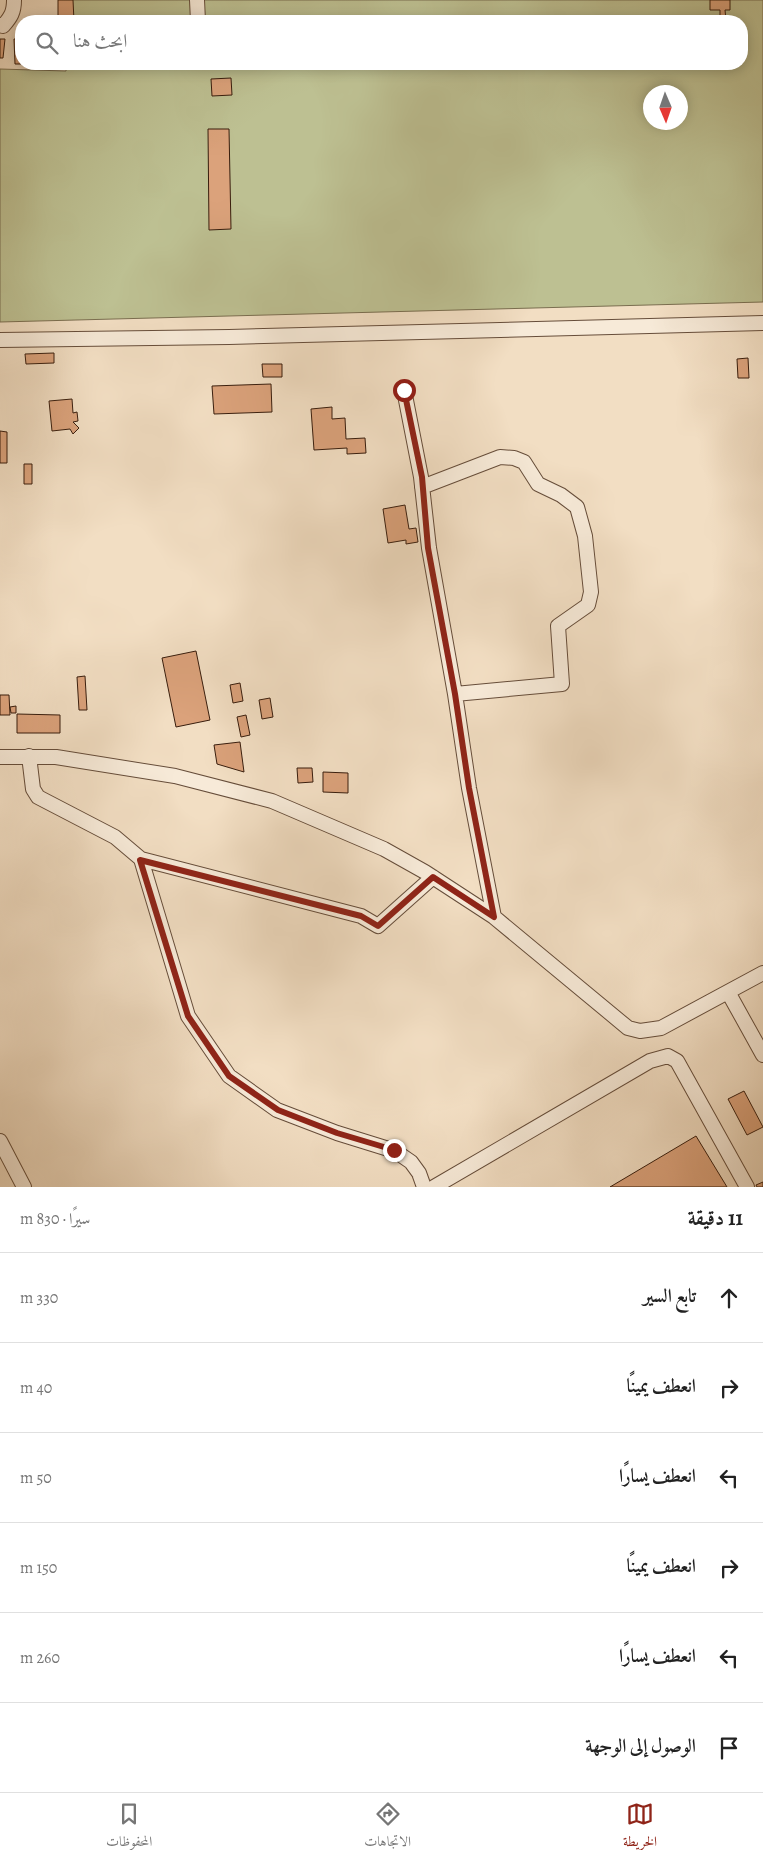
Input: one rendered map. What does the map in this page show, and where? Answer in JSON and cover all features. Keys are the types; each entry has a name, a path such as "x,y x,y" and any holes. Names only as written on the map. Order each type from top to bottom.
{"street":[{"path":"0,25 3,26 11,16 14,0"},
{"path":"197,0 198,15"},
{"path":"0,340 228,337 763,323"},
{"path":"404,390 422,488 428,548 455,694 469,788 494,917"},
{"path":"422,488 500,457 514,458 524,462 538,484 577,507 585,536 591,592 588,605 558,626 562,684 455,694"},
{"path":"29,756 33,789 38,797 115,837 140,860 361,916 378,926 433,877"},
{"path":"0,757 56,756 175,776 272,801 384,849 433,877 494,917 628,1028 640,1031 661,1028 763,972"},
{"path":"140,860 188,1016 229,1076 278,1110 337,1133 394,1150 411,1162 419,1173 424,1187"},
{"path":"728,992 763,1055"},
{"path":"434,1187 650,1061 668,1056 677,1061 747,1187"},
{"path":"0,1141 23,1186"}],"green space":[{"path":"65,0 763,0 763,302 0,322 0,69 748,70 748,15 66,15"}],"building":[{"path":"58,0 73,0 74,15 58,15"},
{"path":"710,0 730,0 730,10 725,10 726,15 720,15 720,10 710,10"},
{"path":"0,39 5,39 3,58 0,58"},
{"path":"231,78 232,95 212,96 211,79"},
{"path":"208,129 229,129 231,229 209,230"},
{"path":"54,353 54,363 26,364 25,354"},
{"path":"748,358 749,378 738,378 737,359"},
{"path":"262,364 282,364 282,377 263,377"},
{"path":"271,384 272,412 214,414 212,386"},
{"path":"72,399 73,413 77,412 78,421 73,422 79,428 73,434 70,429 52,431 49,401"},
{"path":"332,407 332,419 345,418 346,439 365,438 366,453 347,454 347,448 314,450 311,409"},
{"path":"0,431 7,432 7,463 0,463"},
{"path":"24,464 32,464 32,484 24,484"},
{"path":"405,505 409,529 416,528 418,542 406,544 406,540 388,543 383,509"},
{"path":"196,651 210,720 176,727 162,658"},
{"path":"85,676 87,710 79,710 77,677"},
{"path":"240,683 243,701 233,703 230,685"},
{"path":"0,695 9,695 10,715 0,715"},
{"path":"270,698 273,717 262,719 259,700"},
{"path":"16,706 16,713 11,713 10,707"},
{"path":"17,714 60,715 60,733 17,733"},
{"path":"246,715 250,735 241,737 237,717"},
{"path":"240,742 244,772 217,764 214,745"},
{"path":"297,768 312,768 313,782 298,783"},
{"path":"323,772 348,773 348,793 323,792"},
{"path":"744,1091 763,1127 747,1135 728,1099"},
{"path":"696,1136 727,1187 610,1187"},
{"path":"763,1182 763,1187 757,1187 756,1185"}],"route":[{"path":"394,1150 337,1133 278,1110 229,1076 188,1016 140,860 361,916 378,926 433,877 494,917 469,788 455,694 428,548 422,477 404,390"}]}
